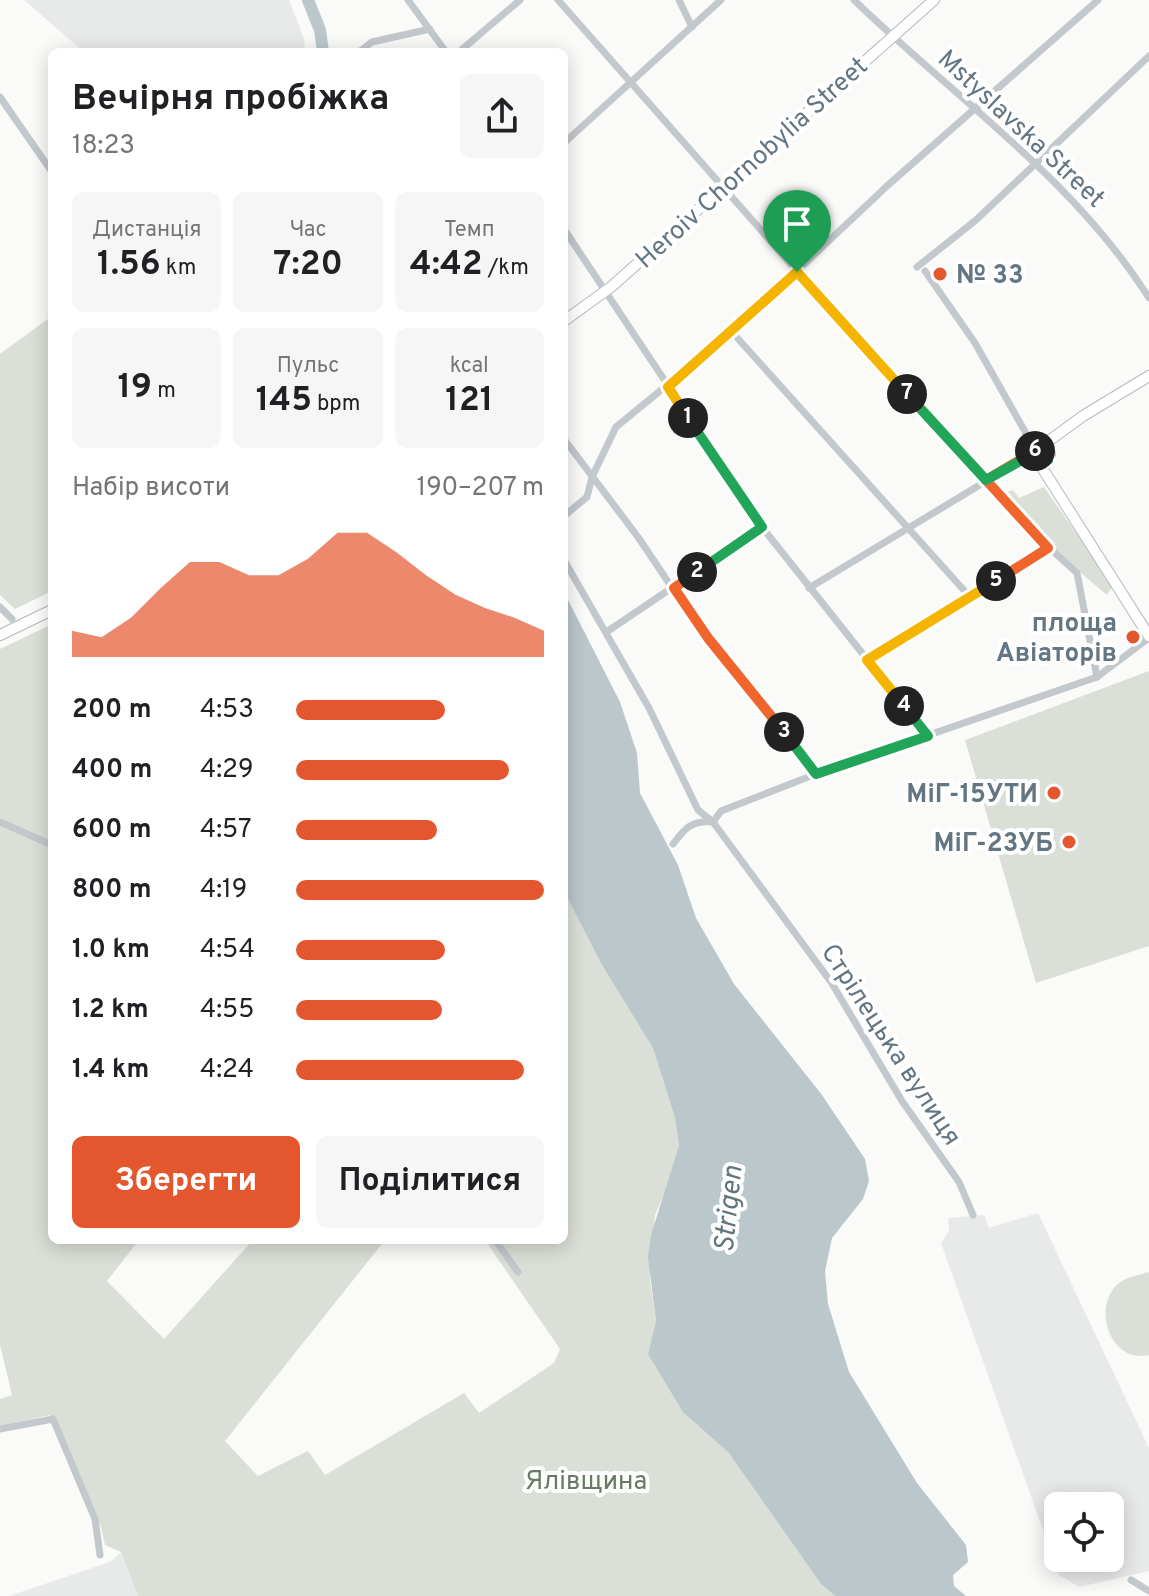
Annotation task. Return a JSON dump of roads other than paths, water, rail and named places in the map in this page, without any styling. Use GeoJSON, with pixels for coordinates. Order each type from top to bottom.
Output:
{"type":"FeatureCollection","features":[{"type":"Feature","properties":{"kind":"main road","name":"Heroiv Chornobylia Street"},"geometry":{"type":"LineString","coordinates":[[568,318],[605,292],[934,0]]}},
{"type":"Feature","properties":{"kind":"main road"},"geometry":{"type":"LineString","coordinates":[[1149,376],[1083,416],[1056,438],[1041,457],[1047,474],[1149,637]]}},
{"type":"Feature","properties":{"kind":"main road"},"geometry":{"type":"LineString","coordinates":[[0,635],[48,612]]}},
{"type":"Feature","properties":{"kind":"street"},"geometry":{"type":"LineString","coordinates":[[408,0],[443,48]]}},
{"type":"Feature","properties":{"kind":"street"},"geometry":{"type":"LineString","coordinates":[[464,48],[520,0]]}},
{"type":"Feature","properties":{"kind":"street"},"geometry":{"type":"LineString","coordinates":[[558,0],[634,82],[797,272],[1048,548],[1077,573],[1097,677]]}},
{"type":"Feature","properties":{"kind":"street"},"geometry":{"type":"LineString","coordinates":[[679,0],[692,27]]}},
{"type":"Feature","properties":{"kind":"street"},"geometry":{"type":"LineString","coordinates":[[568,140],[721,0]]}},
{"type":"Feature","properties":{"kind":"street","name":"Mstyslavska Street"},"geometry":{"type":"LineString","coordinates":[[854,0],[892,38],[976,108],[1092,219],[1149,298]]}},
{"type":"Feature","properties":{"kind":"street"},"geometry":{"type":"LineString","coordinates":[[568,513],[587,497],[592,477],[616,427],[732,332],[887,186],[1098,0]]}},
{"type":"Feature","properties":{"kind":"street"},"geometry":{"type":"LineString","coordinates":[[364,48],[372,42],[430,29]]}},
{"type":"Feature","properties":{"kind":"street"},"geometry":{"type":"LineString","coordinates":[[809,588],[986,480],[1022,460],[1041,457],[975,343],[921,269],[1149,56]]}},
{"type":"Feature","properties":{"kind":"street"},"geometry":{"type":"LineString","coordinates":[[0,97],[48,166]]}},
{"type":"Feature","properties":{"kind":"street"},"geometry":{"type":"LineString","coordinates":[[568,235],[762,527],[928,736]]}},
{"type":"Feature","properties":{"kind":"street"},"geometry":{"type":"LineString","coordinates":[[732,332],[970,597]]}},
{"type":"Feature","properties":{"kind":"street"},"geometry":{"type":"LineString","coordinates":[[568,444],[708,638],[816,774]]}},
{"type":"Feature","properties":{"kind":"street"},"geometry":{"type":"LineString","coordinates":[[608,631],[762,527]]}},
{"type":"Feature","properties":{"kind":"street"},"geometry":{"type":"LineString","coordinates":[[867,660],[1048,548]]}},
{"type":"Feature","properties":{"kind":"street","name":"Стрілецька вулиця"},"geometry":{"type":"LineString","coordinates":[[568,566],[608,631],[698,810],[713,822],[837,991],[902,1101],[959,1182],[973,1215]]}},
{"type":"Feature","properties":{"kind":"street"},"geometry":{"type":"LineString","coordinates":[[0,607],[12,619]]}},
{"type":"Feature","properties":{"kind":"street"},"geometry":{"type":"LineString","coordinates":[[673,844],[685,828],[698,821],[713,822],[721,811],[816,774],[1097,677],[1149,637]]}},
{"type":"Feature","properties":{"kind":"street"},"geometry":{"type":"LineString","coordinates":[[0,822],[48,843]]}},
{"type":"Feature","properties":{"kind":"street"},"geometry":{"type":"LineString","coordinates":[[498,1244],[518,1272]]}},
{"type":"Feature","properties":{"kind":"street"},"geometry":{"type":"LineString","coordinates":[[0,1429],[53,1419],[95,1519],[100,1555]]}},
{"type":"Feature","properties":{"kind":"street"},"geometry":{"type":"LineString","coordinates":[[1131,1580],[1149,1591]]}},
{"type":"Feature","properties":{"kind":"water"},"geometry":{"type":"Polygon","coordinates":[[[568,600],[620,702],[637,753],[640,793],[678,865],[696,918],[734,984],[822,1095],[865,1159],[869,1181],[863,1199],[832,1238],[825,1271],[828,1304],[849,1372],[917,1483],[966,1545],[968,1562],[953,1575],[954,1586],[966,1596],[835,1596],[821,1584],[728,1452],[683,1412],[648,1354],[656,1321],[648,1257],[651,1235],[679,1146],[675,1118],[653,1048],[601,963],[568,899],[568,600]]]}},
{"type":"Feature","properties":{"kind":"waterway","name":"Strigen"},"geometry":{"type":"LineString","coordinates":[[308,0],[320,30],[322,48]]}},
{"type":"Feature","properties":{"kind":"place","name":"№ 33"},"geometry":{"type":"Point","coordinates":[940,274]}},
{"type":"Feature","properties":{"kind":"place","name":"площа Авіаторів"},"geometry":{"type":"Point","coordinates":[1133,637]}},
{"type":"Feature","properties":{"kind":"place","name":"МіГ-15УТИ"},"geometry":{"type":"Point","coordinates":[1054,793]}},
{"type":"Feature","properties":{"kind":"place","name":"МіГ-23УБ"},"geometry":{"type":"Point","coordinates":[1069,842]}},
{"type":"Feature","properties":{"kind":"park label","name":"Ялівщина"},"geometry":{"type":"Point","coordinates":[586,1480]}}]}
